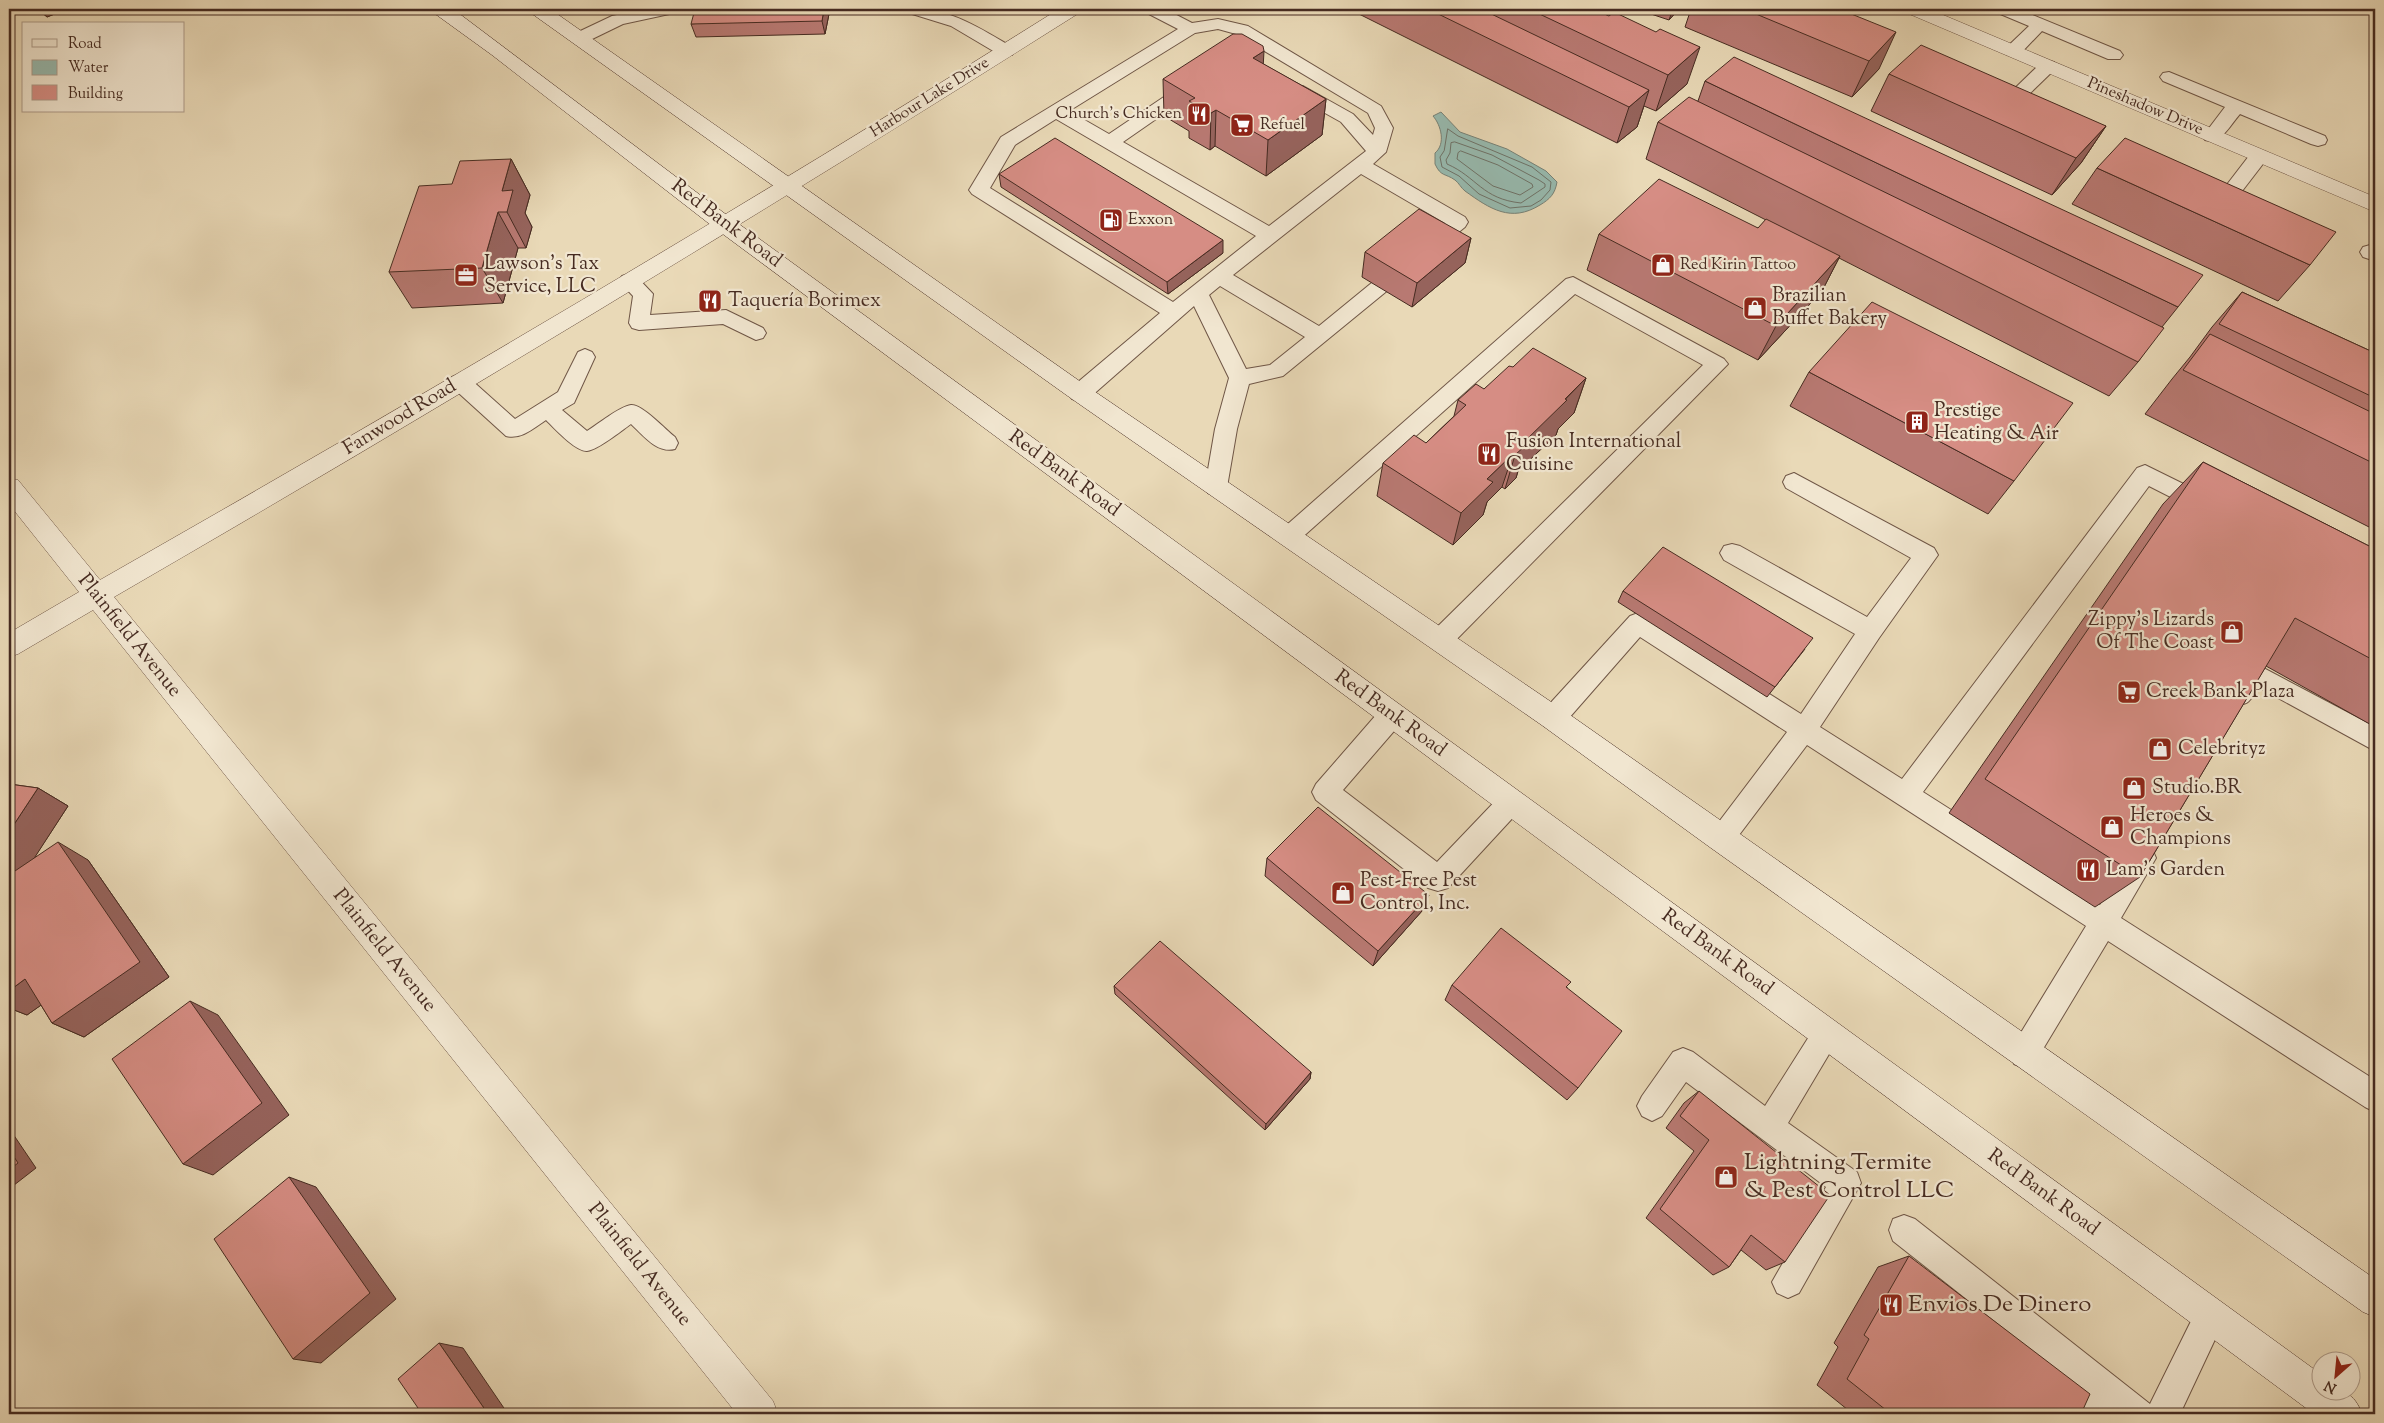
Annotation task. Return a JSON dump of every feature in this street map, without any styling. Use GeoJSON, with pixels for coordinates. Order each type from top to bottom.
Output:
{"type":"FeatureCollection","features":[{"type":"Feature","properties":{"kind":"main road","name":"Red Bank Road"},"geometry":{"type":"LineString","coordinates":[[441,9],[499,50],[724,224],[2344,1414]]}},
{"type":"Feature","properties":{"kind":"main road"},"geometry":{"type":"LineString","coordinates":[[538,9],[1080,393],[1553,718],[2024,1054],[2375,1300]]}},
{"type":"Feature","properties":{"kind":"main road","name":"Harbour Lake Drive"},"geometry":{"type":"LineString","coordinates":[[788,186],[1072,9]]}},
{"type":"Feature","properties":{"kind":"main road","name":"Pineshadow Drive"},"geometry":{"type":"LineString","coordinates":[[1914,9],[2375,205]]}},
{"type":"Feature","properties":{"kind":"main road","name":"Fanwood Road"},"geometry":{"type":"LineString","coordinates":[[9,646],[95,594],[319,467],[788,186]]}},
{"type":"Feature","properties":{"kind":"main road","name":"Plainfield Avenue"},"geometry":{"type":"LineString","coordinates":[[9,487],[760,1414]]}},
{"type":"Feature","properties":{"kind":"lane"},"geometry":{"type":"LineString","coordinates":[[580,38],[618,20],[668,9]]}},
{"type":"Feature","properties":{"kind":"lane"},"geometry":{"type":"LineString","coordinates":[[915,9],[957,22],[1006,51]]}},
{"type":"Feature","properties":{"kind":"lane"},"geometry":{"type":"LineString","coordinates":[[1153,9],[1190,29]]}},
{"type":"Feature","properties":{"kind":"lane"},"geometry":{"type":"LineString","coordinates":[[2004,9],[2114,55]]}},
{"type":"Feature","properties":{"kind":"lane"},"geometry":{"type":"LineString","coordinates":[[1080,393],[1174,312],[1377,152],[1384,128],[1374,110],[1240,39],[1218,24],[1190,29],[1008,141],[979,190],[1174,312]]}},
{"type":"Feature","properties":{"kind":"lane"},"geometry":{"type":"LineString","coordinates":[[2013,51],[2040,24]]}},
{"type":"Feature","properties":{"kind":"lane"},"geometry":{"type":"LineString","coordinates":[[2015,98],[2048,66]]}},
{"type":"Feature","properties":{"kind":"lane"},"geometry":{"type":"LineString","coordinates":[[2169,77],[2318,140]]}},
{"type":"Feature","properties":{"kind":"lane"},"geometry":{"type":"LineString","coordinates":[[1110,142],[1204,78]]}},
{"type":"Feature","properties":{"kind":"lane"},"geometry":{"type":"LineString","coordinates":[[1278,80],[1346,118],[1377,152]]}},
{"type":"Feature","properties":{"kind":"lane"},"geometry":{"type":"LineString","coordinates":[[1997,90],[2032,106]]}},
{"type":"Feature","properties":{"kind":"lane"},"geometry":{"type":"LineString","coordinates":[[2212,136],[2236,106]]}},
{"type":"Feature","properties":{"kind":"lane"},"geometry":{"type":"LineString","coordinates":[[1056,111],[1270,235]]}},
{"type":"Feature","properties":{"kind":"lane"},"geometry":{"type":"LineString","coordinates":[[2211,187],[2237,199],[2259,156]]}},
{"type":"Feature","properties":{"kind":"lane"},"geometry":{"type":"LineString","coordinates":[[1240,378],[1276,371],[1458,222],[1360,165]]}},
{"type":"Feature","properties":{"kind":"lane"},"geometry":{"type":"LineString","coordinates":[[1219,276],[1319,336]]}},
{"type":"Feature","properties":{"kind":"lane"},"geometry":{"type":"LineString","coordinates":[[629,281],[643,294],[639,323],[726,317],[756,333]]}},
{"type":"Feature","properties":{"kind":"lane"},"geometry":{"type":"LineString","coordinates":[[1289,536],[1573,284],[1717,364],[1440,640]]}},
{"type":"Feature","properties":{"kind":"lane"},"geometry":{"type":"LineString","coordinates":[[1198,293],[1240,378],[1226,429],[1216,487]]}},
{"type":"Feature","properties":{"kind":"lane"},"geometry":{"type":"LineString","coordinates":[[460,382],[514,430],[566,396],[584,358]]}},
{"type":"Feature","properties":{"kind":"lane"},"geometry":{"type":"LineString","coordinates":[[548,409],[586,443],[632,413],[667,443]]}},
{"type":"Feature","properties":{"kind":"lane"},"geometry":{"type":"LineString","coordinates":[[1905,794],[2146,474],[2225,515]]}},
{"type":"Feature","properties":{"kind":"lane"},"geometry":{"type":"LineString","coordinates":[[1721,839],[1804,730],[1870,631],[1926,555],[1794,482]]}},
{"type":"Feature","properties":{"kind":"lane"},"geometry":{"type":"LineString","coordinates":[[1732,553],[1870,631]]}},
{"type":"Feature","properties":{"kind":"lane"},"geometry":{"type":"LineString","coordinates":[[1553,718],[1638,623],[2375,1097]]}},
{"type":"Feature","properties":{"kind":"lane"},"geometry":{"type":"LineString","coordinates":[[2229,714],[2254,673],[2375,740]]}},
{"type":"Feature","properties":{"kind":"lane"},"geometry":{"type":"LineString","coordinates":[[1392,715],[1324,792],[1438,879],[1511,802]]}},
{"type":"Feature","properties":{"kind":"lane"},"geometry":{"type":"LineString","coordinates":[[2024,1054],[2154,839]]}},
{"type":"Feature","properties":{"kind":"lane"},"geometry":{"type":"LineString","coordinates":[[1769,1127],[1827,1034]]}},
{"type":"Feature","properties":{"kind":"lane"},"geometry":{"type":"LineString","coordinates":[[1652,1106],[1683,1062],[1846,1183],[1788,1282]]}},
{"type":"Feature","properties":{"kind":"lane"},"geometry":{"type":"LineString","coordinates":[[1904,1230],[2100,1402],[2138,1414]]}},
{"type":"Feature","properties":{"kind":"lane"},"geometry":{"type":"LineString","coordinates":[[2163,1414],[2210,1316]]}},
{"type":"Feature","properties":{"kind":"water"},"geometry":{"type":"Polygon","coordinates":[[[1441,112],[1460,132],[1507,149],[1546,171],[1557,182],[1552,196],[1544,203],[1520,213],[1501,212],[1483,203],[1465,191],[1455,180],[1441,173],[1435,164],[1435,153],[1440,145],[1441,134],[1433,116],[1441,112]]]}},
{"type":"Feature","properties":{"kind":"building"},"geometry":{"type":"Polygon","coordinates":[[[695,9],[824,9],[822,21],[691,24],[695,9]]]}},
{"type":"Feature","properties":{"kind":"building"},"geometry":{"type":"Polygon","coordinates":[[[1428,9],[1481,9],[1649,90],[1629,107],[1428,9]]]}},
{"type":"Feature","properties":{"kind":"building"},"geometry":{"type":"Polygon","coordinates":[[[1529,9],[1593,9],[1609,16],[1614,12],[1656,32],[1660,29],[1700,47],[1668,75],[1529,9]]]}},
{"type":"Feature","properties":{"kind":"building"},"geometry":{"type":"Polygon","coordinates":[[[1744,9],[1839,9],[1896,32],[1869,61],[1744,9]]]}},
{"type":"Feature","properties":{"kind":"building"},"geometry":{"type":"Polygon","coordinates":[[[1233,34],[1242,34],[1263,46],[1264,51],[1253,58],[1326,99],[1268,140],[1216,110],[1211,113],[1189,101],[1195,98],[1163,79],[1233,34]]]}},
{"type":"Feature","properties":{"kind":"building"},"geometry":{"type":"Polygon","coordinates":[[[1921,45],[2106,126],[2076,158],[1889,74],[1921,45]]]}},
{"type":"Feature","properties":{"kind":"building"},"geometry":{"type":"Polygon","coordinates":[[[1734,57],[2203,275],[2178,307],[1705,81],[1734,57]]]}},
{"type":"Feature","properties":{"kind":"building"},"geometry":{"type":"Polygon","coordinates":[[[1689,97],[2164,328],[2138,362],[1658,122],[1689,97]]]}},
{"type":"Feature","properties":{"kind":"building","name":"Exxon"},"geometry":{"type":"Polygon","coordinates":[[[1055,138],[1223,240],[1167,282],[999,174],[1055,138]]]}},
{"type":"Feature","properties":{"kind":"building"},"geometry":{"type":"Polygon","coordinates":[[[2125,138],[2336,232],[2310,265],[2097,168],[2125,138]]]}},
{"type":"Feature","properties":{"kind":"building"},"geometry":{"type":"Polygon","coordinates":[[[511,159],[502,191],[513,190],[507,212],[498,212],[482,268],[389,272],[419,186],[452,184],[460,161],[511,159]]]}},
{"type":"Feature","properties":{"kind":"building"},"geometry":{"type":"Polygon","coordinates":[[[1659,179],[1758,228],[1766,219],[1840,256],[1776,326],[1599,234],[1659,179]]]}},
{"type":"Feature","properties":{"kind":"building"},"geometry":{"type":"Polygon","coordinates":[[[1419,209],[1471,238],[1417,283],[1365,252],[1419,209]]]}},
{"type":"Feature","properties":{"kind":"building"},"geometry":{"type":"Polygon","coordinates":[[[2242,292],[2375,353],[2375,398],[2219,324],[2242,292]]]}},
{"type":"Feature","properties":{"kind":"building"},"geometry":{"type":"Polygon","coordinates":[[[1872,302],[2073,403],[2014,481],[1809,372],[1872,302]]]}},
{"type":"Feature","properties":{"kind":"building"},"geometry":{"type":"Polygon","coordinates":[[[2210,334],[2375,414],[2375,464],[2183,370],[2210,334]]]}},
{"type":"Feature","properties":{"kind":"building"},"geometry":{"type":"Polygon","coordinates":[[[1533,348],[1586,378],[1565,399],[1567,400],[1524,442],[1527,444],[1515,455],[1513,454],[1487,479],[1493,482],[1461,513],[1383,463],[1414,435],[1426,443],[1466,405],[1458,400],[1476,384],[1484,389],[1509,366],[1513,367],[1533,348]]]}},
{"type":"Feature","properties":{"kind":"building","name":"Creek Bank Plaza"},"geometry":{"type":"Polygon","coordinates":[[[2203,462],[2375,549],[2375,661],[2295,618],[2140,877],[1985,779],[2203,462]]]}},
{"type":"Feature","properties":{"kind":"building"},"geometry":{"type":"Polygon","coordinates":[[[1663,547],[1813,638],[1775,687],[1623,591],[1663,547]]]}},
{"type":"Feature","properties":{"kind":"building"},"geometry":{"type":"Polygon","coordinates":[[[9,784],[38,788],[9,832],[9,784]]]}},
{"type":"Feature","properties":{"kind":"building","name":"Pest-Free Pest Control, Inc."},"geometry":{"type":"Polygon","coordinates":[[[1318,807],[1429,895],[1378,951],[1267,858],[1318,807]]]}},
{"type":"Feature","properties":{"kind":"building"},"geometry":{"type":"Polygon","coordinates":[[[58,842],[140,962],[52,1023],[25,979],[9,991],[9,875],[58,842]]]}},
{"type":"Feature","properties":{"kind":"building"},"geometry":{"type":"Polygon","coordinates":[[[1501,928],[1571,982],[1566,987],[1622,1031],[1578,1088],[1452,985],[1501,928]]]}},
{"type":"Feature","properties":{"kind":"building"},"geometry":{"type":"Polygon","coordinates":[[[1160,941],[1311,1072],[1266,1124],[1114,986],[1160,941]]]}},
{"type":"Feature","properties":{"kind":"building"},"geometry":{"type":"Polygon","coordinates":[[[190,1001],[262,1103],[183,1164],[112,1059],[190,1001]]]}},
{"type":"Feature","properties":{"kind":"building","name":"Lightning Termite & Pest Control LLC"},"geometry":{"type":"Polygon","coordinates":[[[1699,1091],[1830,1195],[1785,1262],[1751,1235],[1729,1267],[1660,1209],[1709,1140],[1680,1116],[1699,1091]]]}},
{"type":"Feature","properties":{"kind":"building"},"geometry":{"type":"Polygon","coordinates":[[[9,1149],[18,1163],[9,1170],[9,1149]]]}},
{"type":"Feature","properties":{"kind":"building"},"geometry":{"type":"Polygon","coordinates":[[[289,1177],[370,1293],[293,1359],[214,1239],[289,1177]]]}},
{"type":"Feature","properties":{"kind":"building","name":"Envios De Dinero"},"geometry":{"type":"Polygon","coordinates":[[[1909,1256],[2090,1394],[2081,1414],[1891,1414],[1847,1379],[1869,1339],[1864,1335],[1909,1256]]]}},
{"type":"Feature","properties":{"kind":"building"},"geometry":{"type":"Polygon","coordinates":[[[439,1343],[488,1414],[410,1414],[418,1408],[398,1379],[439,1343]]]}},
{"type":"Feature","properties":{"kind":"building"},"geometry":{"type":"Polygon","coordinates":[[[1106,1408],[1112,1414],[1101,1414],[1106,1408]]]}},
{"type":"Feature","properties":{"kind":"place","name":"Church's Chicken"},"geometry":{"type":"Point","coordinates":[1199,114]}},
{"type":"Feature","properties":{"kind":"place","name":"Refuel"},"geometry":{"type":"Point","coordinates":[1242,125]}},
{"type":"Feature","properties":{"kind":"place","name":"Exxon"},"geometry":{"type":"Point","coordinates":[1111,220]}},
{"type":"Feature","properties":{"kind":"place","name":"Red Kirin Tattoo"},"geometry":{"type":"Point","coordinates":[1663,265]}},
{"type":"Feature","properties":{"kind":"place","name":"Lawson's Tax Service, LLC"},"geometry":{"type":"Point","coordinates":[466,275]}},
{"type":"Feature","properties":{"kind":"place","name":"Taquería Borimex"},"geometry":{"type":"Point","coordinates":[710,301]}},
{"type":"Feature","properties":{"kind":"place","name":"Brazilian Buffet Bakery"},"geometry":{"type":"Point","coordinates":[1755,308]}},
{"type":"Feature","properties":{"kind":"place","name":"Prestige Heating & Air"},"geometry":{"type":"Point","coordinates":[1917,422]}},
{"type":"Feature","properties":{"kind":"place","name":"Fusion International Cuisine"},"geometry":{"type":"Point","coordinates":[1489,454]}},
{"type":"Feature","properties":{"kind":"place","name":"Zippy's Lizards Of The Coast"},"geometry":{"type":"Point","coordinates":[2232,632]}},
{"type":"Feature","properties":{"kind":"place","name":"Creek Bank Plaza"},"geometry":{"type":"Point","coordinates":[2129,692]}},
{"type":"Feature","properties":{"kind":"place","name":"Celebrityz"},"geometry":{"type":"Point","coordinates":[2160,749]}},
{"type":"Feature","properties":{"kind":"place","name":"Studio.BR"},"geometry":{"type":"Point","coordinates":[2134,788]}},
{"type":"Feature","properties":{"kind":"place","name":"Heroes & Champions"},"geometry":{"type":"Point","coordinates":[2112,827]}},
{"type":"Feature","properties":{"kind":"place","name":"Lam's Garden"},"geometry":{"type":"Point","coordinates":[2088,870]}},
{"type":"Feature","properties":{"kind":"place","name":"Pest-Free Pest Control, Inc."},"geometry":{"type":"Point","coordinates":[1343,893]}},
{"type":"Feature","properties":{"kind":"place","name":"Lightning Termite & Pest Control LLC"},"geometry":{"type":"Point","coordinates":[1726,1177]}},
{"type":"Feature","properties":{"kind":"place","name":"Envios De Dinero"},"geometry":{"type":"Point","coordinates":[1891,1305]}}]}
